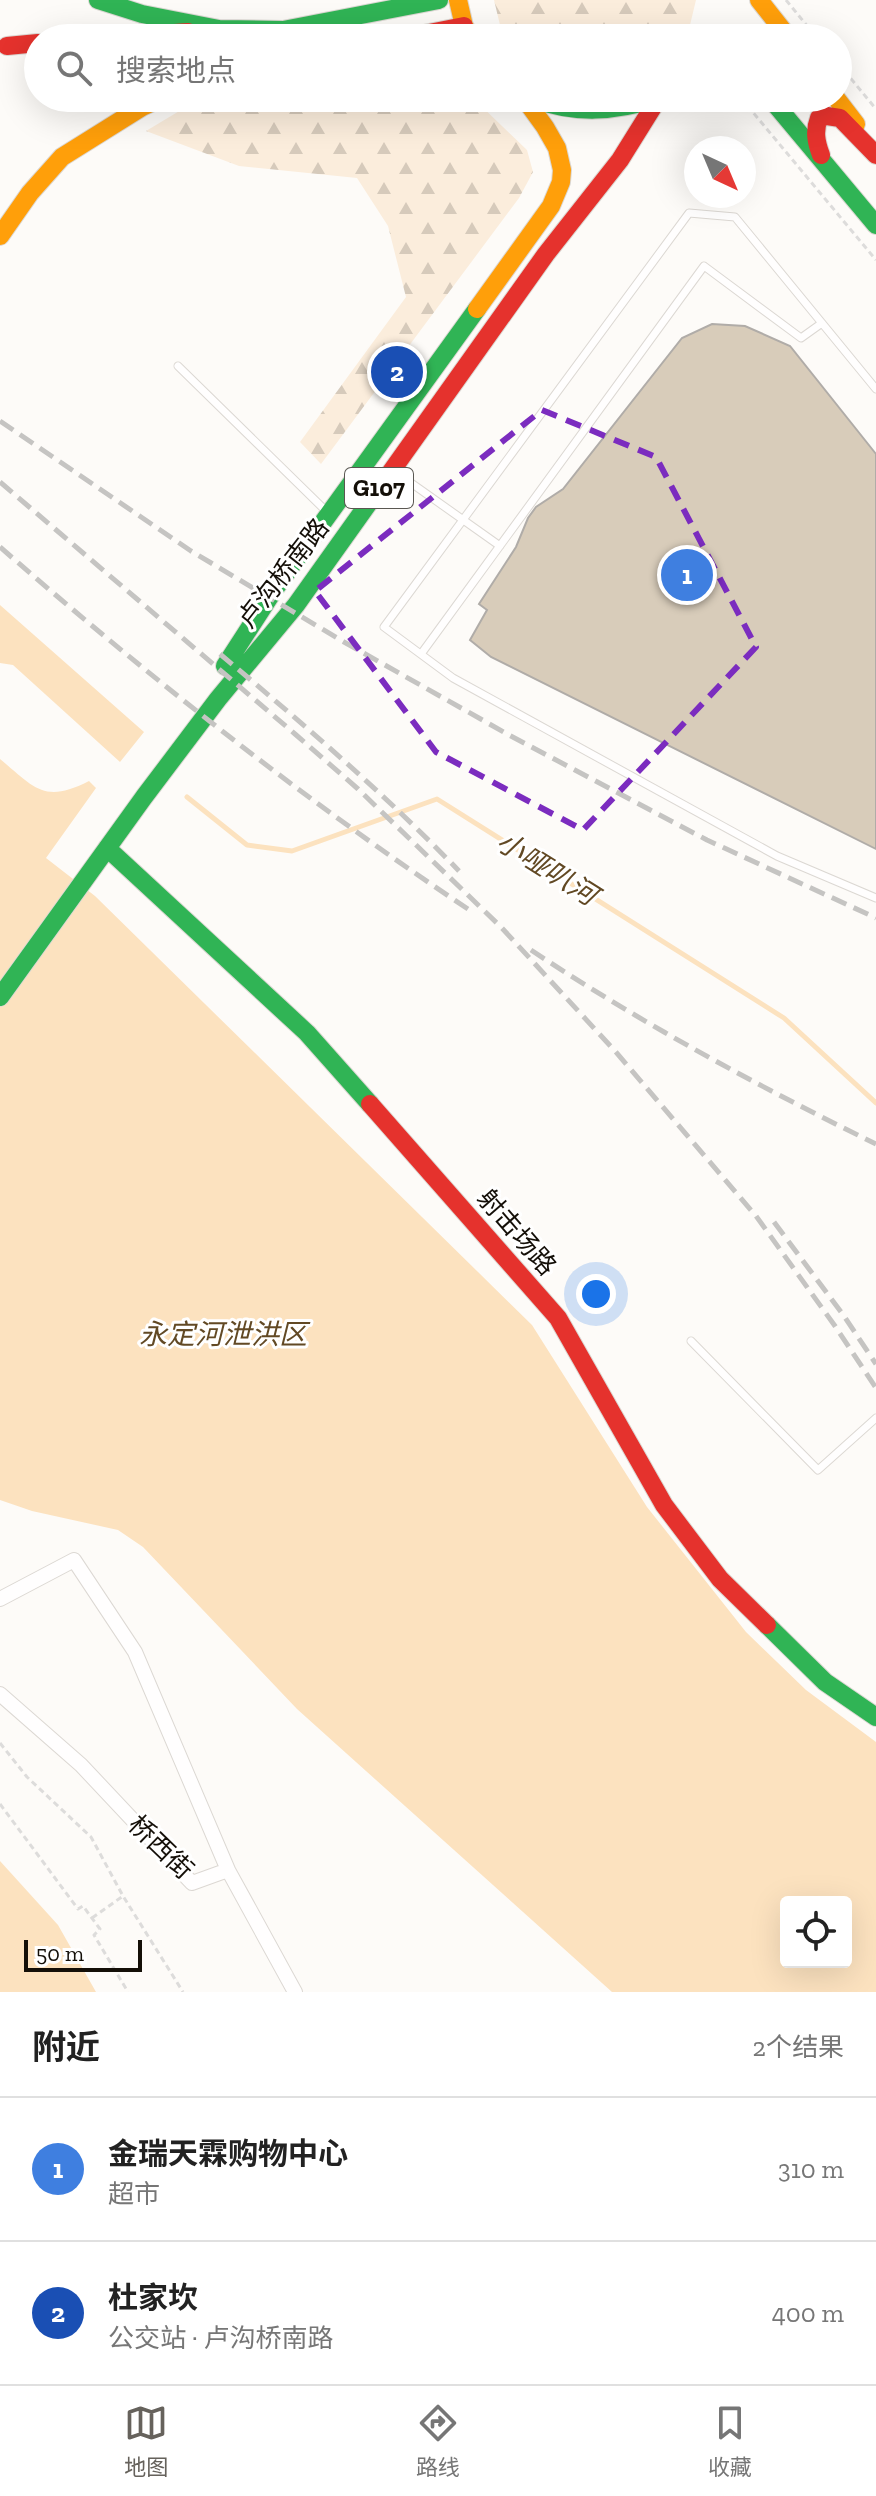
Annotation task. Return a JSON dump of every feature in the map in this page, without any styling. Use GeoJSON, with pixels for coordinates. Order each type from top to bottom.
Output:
{"type":"FeatureCollection","features":[{"type":"Feature","properties":{"kind":"main road"},"geometry":{"type":"LineString","coordinates":[[98,0],[142,14],[193,24]]}},
{"type":"Feature","properties":{"kind":"main road"},"geometry":{"type":"LineString","coordinates":[[314,24],[439,0]]}},
{"type":"Feature","properties":{"kind":"main road"},"geometry":{"type":"LineString","coordinates":[[458,0],[466,24]]}},
{"type":"Feature","properties":{"kind":"main road"},"geometry":{"type":"LineString","coordinates":[[759,0],[778,24]]}},
{"type":"Feature","properties":{"kind":"main road"},"geometry":{"type":"LineString","coordinates":[[7,46],[24,44]]}},
{"type":"Feature","properties":{"kind":"main road"},"geometry":{"type":"LineString","coordinates":[[0,236],[30,193],[62,157],[134,112]]}},
{"type":"Feature","properties":{"kind":"main road","name":"卢沟桥南路"},"geometry":{"type":"LineString","coordinates":[[0,997],[230,660],[274,590],[551,206],[562,168],[550,132],[535,112]]}},
{"type":"Feature","properties":{"kind":"main road","name":"卢沟桥南路"},"geometry":{"type":"LineString","coordinates":[[0,980],[107,848],[252,655],[296,605],[546,254],[620,160],[649,112]]}},
{"type":"Feature","properties":{"kind":"main road"},"geometry":{"type":"LineString","coordinates":[[782,112],[876,225]]}},
{"type":"Feature","properties":{"kind":"main road"},"geometry":{"type":"LineString","coordinates":[[847,112],[876,149]]}},
{"type":"Feature","properties":{"kind":"main road"},"geometry":{"type":"LineString","coordinates":[[824,162],[815,141],[814,129],[819,118],[827,116],[840,118],[876,155]]}},
{"type":"Feature","properties":{"kind":"main road","name":"射击场路"},"geometry":{"type":"LineString","coordinates":[[107,848],[307,1033],[558,1318],[664,1505],[720,1579],[825,1682],[876,1717]]}},
{"type":"Feature","properties":{"kind":"street"},"geometry":{"type":"LineString","coordinates":[[0,1599],[74,1560],[135,1652],[228,1870]]}},
{"type":"Feature","properties":{"kind":"street","name":"桥西街"},"geometry":{"type":"LineString","coordinates":[[0,1694],[81,1765],[192,1883],[228,1870],[295,1992]]}},
{"type":"Feature","properties":{"kind":"lane"},"geometry":{"type":"LineString","coordinates":[[876,389],[735,217],[689,213],[384,627],[453,678],[777,856],[876,898]]}},
{"type":"Feature","properties":{"kind":"lane"},"geometry":{"type":"LineString","coordinates":[[421,654],[704,266],[801,338],[822,323]]}},
{"type":"Feature","properties":{"kind":"lane"},"geometry":{"type":"LineString","coordinates":[[178,366],[329,514]]}},
{"type":"Feature","properties":{"kind":"lane"},"geometry":{"type":"LineString","coordinates":[[392,469],[500,546]]}},
{"type":"Feature","properties":{"kind":"lane"},"geometry":{"type":"LineString","coordinates":[[691,1341],[818,1470],[876,1418]]}},
{"type":"Feature","properties":{"kind":"path"},"geometry":{"type":"LineString","coordinates":[[786,0],[806,24]]}},
{"type":"Feature","properties":{"kind":"path"},"geometry":{"type":"LineString","coordinates":[[852,80],[876,109]]}},
{"type":"Feature","properties":{"kind":"path"},"geometry":{"type":"LineString","coordinates":[[753,112],[876,260]]}},
{"type":"Feature","properties":{"kind":"path"},"geometry":{"type":"LineString","coordinates":[[0,1743],[27,1777],[91,1837],[123,1896],[183,1992]]}},
{"type":"Feature","properties":{"kind":"path"},"geometry":{"type":"LineString","coordinates":[[0,1804],[78,1909],[83,1906],[100,1929],[94,1935],[128,1992]]}},
{"type":"Feature","properties":{"kind":"path"},"geometry":{"type":"LineString","coordinates":[[92,1918],[123,1896]]}},
{"type":"Feature","properties":{"kind":"highlighted area"},"geometry":{"type":"Polygon","coordinates":[[[542,410],[656,457],[756,647],[583,830],[436,752],[315,591],[542,410]]]}},
{"type":"Feature","properties":{"kind":"green space"},"geometry":{"type":"Polygon","coordinates":[[[494,0],[696,0],[690,24],[500,24],[494,0]]]}},
{"type":"Feature","properties":{"kind":"green space"},"geometry":{"type":"Polygon","coordinates":[[[178,112],[488,112],[527,150],[533,172],[519,198],[321,464],[300,442],[406,297],[388,226],[357,178],[239,166],[146,131],[178,112]]]}},
{"type":"Feature","properties":{"kind":"water"},"geometry":{"type":"Polygon","coordinates":[[[0,605],[144,732],[120,762],[13,665],[0,663],[0,605]]]}},
{"type":"Feature","properties":{"kind":"water","name":"永定河泄洪区"},"geometry":{"type":"Polygon","coordinates":[[[0,759],[41,790],[61,791],[89,781],[96,788],[46,858],[95,896],[532,1325],[647,1507],[746,1632],[806,1690],[876,1742],[876,1992],[612,1992],[297,1709],[143,1547],[118,1530],[32,1511],[0,1500],[0,759]]]}},
{"type":"Feature","properties":{"kind":"water"},"geometry":{"type":"Polygon","coordinates":[[[0,1861],[58,1925],[96,1992],[0,1992],[0,1861]]]}},
{"type":"Feature","properties":{"kind":"building"},"geometry":{"type":"Polygon","coordinates":[[[712,324],[745,326],[790,346],[876,454],[876,849],[491,657],[470,640],[487,610],[479,604],[516,547],[536,507],[563,489],[682,338],[712,324]]]}},
{"type":"Feature","properties":{"kind":"waterway","name":"小哑叭河"},"geometry":{"type":"LineString","coordinates":[[187,797],[247,845],[292,851],[437,799],[784,1018],[876,1103]]}},
{"type":"Feature","properties":{"kind":"railway"},"geometry":{"type":"LineString","coordinates":[[0,421],[191,551],[344,642],[509,735],[707,840],[876,918]]}},
{"type":"Feature","properties":{"kind":"railway"},"geometry":{"type":"LineString","coordinates":[[0,482],[358,789],[501,927],[615,1051],[756,1216],[876,1388]]}},
{"type":"Feature","properties":{"kind":"railway"},"geometry":{"type":"LineString","coordinates":[[0,547],[231,738],[351,828],[474,913]]}},
{"type":"Feature","properties":{"kind":"railway"},"geometry":{"type":"LineString","coordinates":[[220,654],[372,786],[459,871]]}},
{"type":"Feature","properties":{"kind":"railway"},"geometry":{"type":"LineString","coordinates":[[531,950],[700,1053],[876,1144]]}},
{"type":"Feature","properties":{"kind":"railway"},"geometry":{"type":"LineString","coordinates":[[774,1222],[876,1364]]}},
{"type":"Feature","properties":{"kind":"traffic: fast"},"geometry":{"type":"LineString","coordinates":[[98,0],[142,14],[193,24]]}},
{"type":"Feature","properties":{"kind":"traffic: fast"},"geometry":{"type":"LineString","coordinates":[[314,24],[439,0]]}},
{"type":"Feature","properties":{"kind":"traffic: fast"},"geometry":{"type":"LineString","coordinates":[[782,112],[876,225]]}},
{"type":"Feature","properties":{"kind":"traffic: fast"},"geometry":{"type":"LineString","coordinates":[[225,666],[274,590],[477,309]]}},
{"type":"Feature","properties":{"kind":"traffic: fast"},"geometry":{"type":"LineString","coordinates":[[0,997],[144,797],[218,699],[296,605],[373,497]]}},
{"type":"Feature","properties":{"kind":"traffic: fast"},"geometry":{"type":"LineString","coordinates":[[107,848],[307,1033],[370,1104]]}},
{"type":"Feature","properties":{"kind":"traffic: fast"},"geometry":{"type":"LineString","coordinates":[[767,1625],[825,1682],[876,1717]]}},
{"type":"Feature","properties":{"kind":"traffic: slow"},"geometry":{"type":"LineString","coordinates":[[458,0],[464,24]]}},
{"type":"Feature","properties":{"kind":"traffic: slow"},"geometry":{"type":"LineString","coordinates":[[759,0],[778,24]]}},
{"type":"Feature","properties":{"kind":"traffic: slow"},"geometry":{"type":"LineString","coordinates":[[0,236],[30,193],[62,157],[134,112]]}},
{"type":"Feature","properties":{"kind":"traffic: slow"},"geometry":{"type":"LineString","coordinates":[[477,309],[551,206],[561,182],[557,148],[534,112]]}},
{"type":"Feature","properties":{"kind":"traffic: slow"},"geometry":{"type":"LineString","coordinates":[[847,112],[856,124]]}},
{"type":"Feature","properties":{"kind":"traffic: jam"},"geometry":{"type":"LineString","coordinates":[[7,46],[24,44]]}},
{"type":"Feature","properties":{"kind":"traffic: jam"},"geometry":{"type":"LineString","coordinates":[[373,497],[546,254],[620,160],[650,112]]}},
{"type":"Feature","properties":{"kind":"traffic: jam"},"geometry":{"type":"LineString","coordinates":[[821,155],[816,127],[819,118],[827,116],[840,118],[876,155]]}},
{"type":"Feature","properties":{"kind":"traffic: jam"},"geometry":{"type":"LineString","coordinates":[[370,1104],[558,1318],[664,1505],[720,1579],[767,1625]]}},
{"type":"Feature","properties":{"kind":"place","name":"杜家坎"},"geometry":{"type":"Point","coordinates":[397,372]}},
{"type":"Feature","properties":{"kind":"place","name":"金瑞天霖购物中心"},"geometry":{"type":"Point","coordinates":[687,575]}}]}
